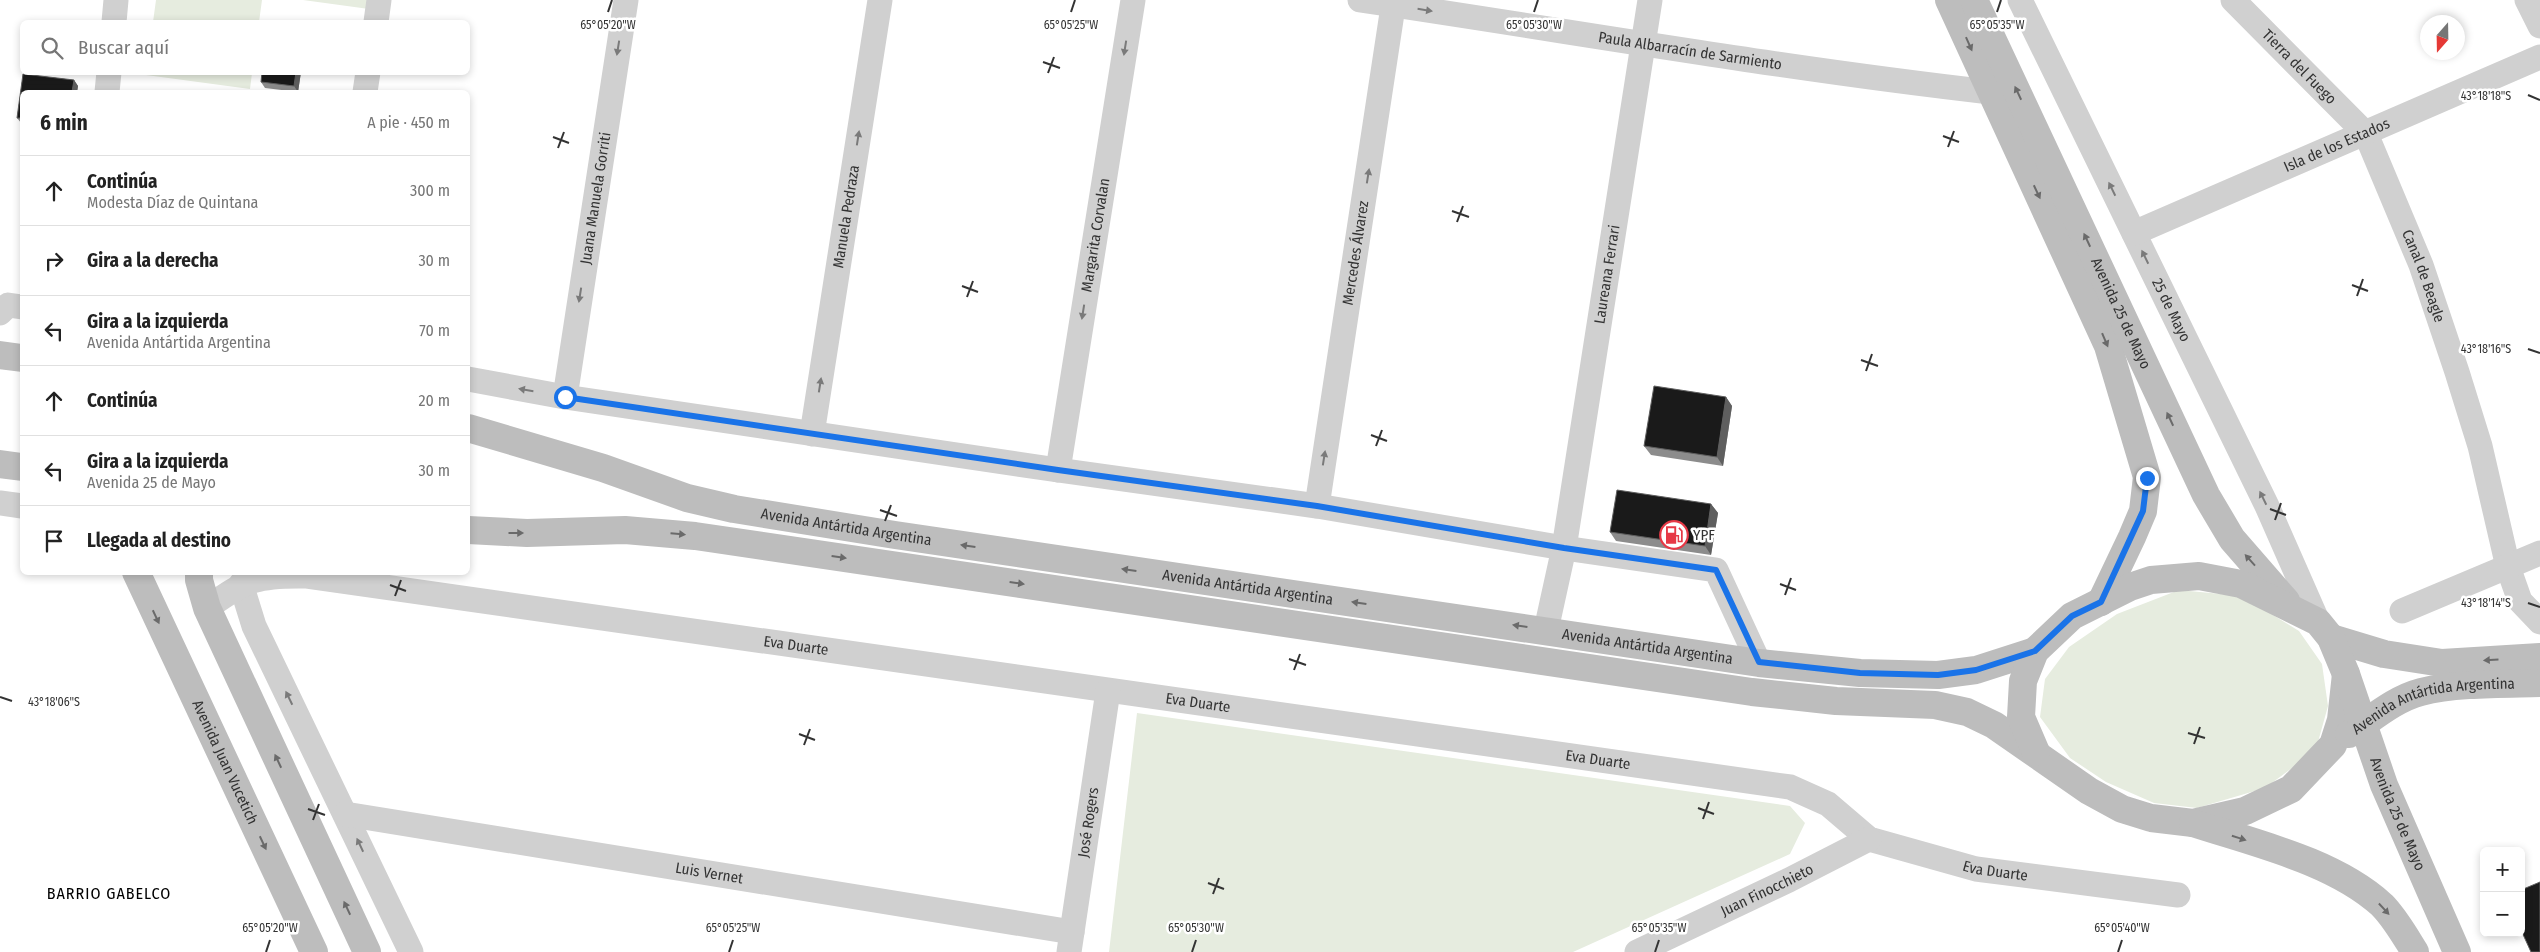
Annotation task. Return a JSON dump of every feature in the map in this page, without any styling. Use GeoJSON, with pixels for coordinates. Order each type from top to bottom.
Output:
{"type":"FeatureCollection","features":[{"type":"Feature","properties":{"kind":"main road","name":"Avenida 25 de Mayo"},"geometry":{"type":"LineString","coordinates":[[1949,0],[2108,346],[2147,478],[2143,511],[2101,602]]}},
{"type":"Feature","properties":{"kind":"main road","name":"Avenida 25 de Mayo"},"geometry":{"type":"LineString","coordinates":[[1974,0],[2206,495],[2232,539],[2294,610]]}},
{"type":"Feature","properties":{"kind":"main road"},"geometry":{"type":"LineString","coordinates":[[0,355],[20,358]]}},
{"type":"Feature","properties":{"kind":"main road","name":"Avenida Antártida Argentina"},"geometry":{"type":"LineString","coordinates":[[470,429],[602,468],[687,498],[734,509],[895,536],[1759,662],[1860,673],[1938,675],[1976,670],[2035,651],[2072,616],[2151,580],[2200,576],[2241,584],[2294,610],[2325,630],[2384,654],[2442,663],[2540,657]]}},
{"type":"Feature","properties":{"kind":"main road"},"geometry":{"type":"LineString","coordinates":[[0,464],[20,467]]}},
{"type":"Feature","properties":{"kind":"main road","name":"Avenida Antártida Argentina"},"geometry":{"type":"LineString","coordinates":[[470,530],[526,533],[625,530],[695,536],[1752,692],[1836,701],[1935,705],[1967,712],[1994,725],[2036,752],[2089,791],[2122,809],[2151,818],[2193,823]]}},
{"type":"Feature","properties":{"kind":"main road","name":"Avenida Juan Vucetich"},"geometry":{"type":"LineString","coordinates":[[137,575],[314,952]]}},
{"type":"Feature","properties":{"kind":"main road"},"geometry":{"type":"LineString","coordinates":[[199,575],[207,608],[367,952]]}},
{"type":"Feature","properties":{"kind":"main road","name":"Avenida 25 de Mayo"},"geometry":{"type":"LineString","coordinates":[[2325,630],[2346,674],[2362,726],[2384,785],[2457,952]]}},
{"type":"Feature","properties":{"kind":"main road"},"geometry":{"type":"LineString","coordinates":[[2035,651],[2023,681],[2021,717],[2036,752]]}},
{"type":"Feature","properties":{"kind":"main road"},"geometry":{"type":"LineString","coordinates":[[2193,823],[2246,811],[2291,788],[2333,745],[2342,720],[2346,674]]}},
{"type":"Feature","properties":{"kind":"main road","name":"Avenida Antártida Argentina"},"geometry":{"type":"LineString","coordinates":[[2333,745],[2387,707],[2421,692],[2475,686],[2540,683]]}},
{"type":"Feature","properties":{"kind":"main road"},"geometry":{"type":"LineString","coordinates":[[2193,823],[2275,850],[2339,875],[2382,905],[2415,952]]}},
{"type":"Feature","properties":{"kind":"street"},"geometry":{"type":"LineString","coordinates":[[114,20],[116,0]]}},
{"type":"Feature","properties":{"kind":"street"},"geometry":{"type":"LineString","coordinates":[[376,20],[379,0]]}},
{"type":"Feature","properties":{"kind":"street","name":"Juana Manuela Gorriti"},"geometry":{"type":"LineString","coordinates":[[565,397],[626,0]]}},
{"type":"Feature","properties":{"kind":"street","name":"Manuela Pedraza"},"geometry":{"type":"LineString","coordinates":[[812,434],[880,0]]}},
{"type":"Feature","properties":{"kind":"street","name":"Margarita Corvalan"},"geometry":{"type":"LineString","coordinates":[[1058,470],[1133,0]]}},
{"type":"Feature","properties":{"kind":"street","name":"Paula Albarracín de Sarmiento"},"geometry":{"type":"LineString","coordinates":[[1360,0],[1394,3],[1644,45],[1875,79],[1990,92]]}},
{"type":"Feature","properties":{"kind":"street","name":"Laureana Ferrari"},"geometry":{"type":"LineString","coordinates":[[1546,630],[1564,548],[1650,0]]}},
{"type":"Feature","properties":{"kind":"street","name":"25 de Mayo"},"geometry":{"type":"LineString","coordinates":[[2020,0],[2267,506],[2325,630]]}},
{"type":"Feature","properties":{"kind":"street","name":"Tierra del Fuego"},"geometry":{"type":"LineString","coordinates":[[2233,0],[2366,134]]}},
{"type":"Feature","properties":{"kind":"street"},"geometry":{"type":"LineString","coordinates":[[2527,0],[2540,26]]}},
{"type":"Feature","properties":{"kind":"street","name":"Mercedes Álvarez"},"geometry":{"type":"LineString","coordinates":[[1317,506],[1394,3]]}},
{"type":"Feature","properties":{"kind":"street","name":"Isla de los Estados"},"geometry":{"type":"LineString","coordinates":[[2134,233],[2540,57]]}},
{"type":"Feature","properties":{"kind":"street"},"geometry":{"type":"LineString","coordinates":[[107,90],[109,75]]}},
{"type":"Feature","properties":{"kind":"street"},"geometry":{"type":"LineString","coordinates":[[365,90],[368,75]]}},
{"type":"Feature","properties":{"kind":"street","name":"Canal de Beagle"},"geometry":{"type":"LineString","coordinates":[[2366,134],[2421,265],[2457,372],[2480,446],[2508,567],[2520,601],[2540,622]]}},
{"type":"Feature","properties":{"kind":"street"},"geometry":{"type":"LineString","coordinates":[[470,379],[565,397],[1058,470],[1317,506],[1564,548],[1716,570],[1759,662]]}},
{"type":"Feature","properties":{"kind":"street"},"geometry":{"type":"LineString","coordinates":[[0,502],[20,506]]}},
{"type":"Feature","properties":{"kind":"street"},"geometry":{"type":"LineString","coordinates":[[2402,611],[2540,553]]}},
{"type":"Feature","properties":{"kind":"street","name":"Eva Duarte"},"geometry":{"type":"LineString","coordinates":[[207,608],[241,584],[272,575],[308,576],[1790,787],[1828,804],[1869,839],[1976,869],[2178,895]]}},
{"type":"Feature","properties":{"kind":"street"},"geometry":{"type":"LineString","coordinates":[[241,584],[254,626],[411,952]]}},
{"type":"Feature","properties":{"kind":"street","name":"José Rogers"},"geometry":{"type":"LineString","coordinates":[[1071,942],[1108,691]]}},
{"type":"Feature","properties":{"kind":"street","name":"Luis Vernet"},"geometry":{"type":"LineString","coordinates":[[345,814],[1071,942]]}},
{"type":"Feature","properties":{"kind":"street","name":"Juan Finocchieto"},"geometry":{"type":"LineString","coordinates":[[1637,952],[1789,880],[1869,839]]}},
{"type":"Feature","properties":{"kind":"shaded area"},"geometry":{"type":"Polygon","coordinates":[[[156,0],[262,0],[259,20],[153,20],[156,0]]]}},
{"type":"Feature","properties":{"kind":"shaded area"},"geometry":{"type":"Polygon","coordinates":[[[303,0],[370,0],[369,9],[303,0]]]}},
{"type":"Feature","properties":{"kind":"shaded area"},"geometry":{"type":"Polygon","coordinates":[[[146,75],[252,75],[250,89],[146,75]]]}},
{"type":"Feature","properties":{"kind":"shaded area"},"geometry":{"type":"Polygon","coordinates":[[[2179,590],[2242,596],[2299,631],[2322,664],[2328,706],[2318,742],[2296,765],[2265,788],[2197,808],[2154,803],[2106,782],[2070,758],[2040,717],[2045,679],[2069,647],[2117,614],[2179,590]]]}},
{"type":"Feature","properties":{"kind":"shaded area"},"geometry":{"type":"Polygon","coordinates":[[[1137,713],[1790,806],[1805,823],[1790,854],[1573,952],[1109,952],[1137,713]]]}},
{"type":"Feature","properties":{"kind":"building"},"geometry":{"type":"Polygon","coordinates":[[[23,75],[74,80],[72,90],[21,90],[23,75]]]}},
{"type":"Feature","properties":{"kind":"building"},"geometry":{"type":"Polygon","coordinates":[[[262,75],[296,75],[294,86],[261,82],[262,75]]]}},
{"type":"Feature","properties":{"kind":"building"},"geometry":{"type":"Polygon","coordinates":[[[20,96],[20,118],[17,118],[20,96]]]}},
{"type":"Feature","properties":{"kind":"building"},"geometry":{"type":"Polygon","coordinates":[[[1654,386],[1726,397],[1717,457],[1644,446],[1654,386]]]}},
{"type":"Feature","properties":{"kind":"building"},"geometry":{"type":"Polygon","coordinates":[[[1617,490],[1711,504],[1705,546],[1610,532],[1617,490]]]}},
{"type":"Feature","properties":{"kind":"building"},"geometry":{"type":"Polygon","coordinates":[[[2540,882],[2540,952],[2531,952],[2524,937],[2525,888],[2540,882]]]}},
{"type":"Feature","properties":{"kind":"place","name":"YPF"},"geometry":{"type":"Point","coordinates":[1674,535]}},
{"type":"Feature","properties":{"kind":"district","name":"BARRIO GABELCO"},"geometry":{"type":"Point","coordinates":[109,893]}},
{"type":"Feature","properties":{"kind":"route"},"geometry":{"type":"LineString","coordinates":[[565,397],[1058,470],[1317,506],[1564,548],[1716,570],[1759,662],[1860,673],[1938,675],[1976,670],[2035,651],[2072,616],[2101,602],[2143,511],[2147,478]]}}]}
